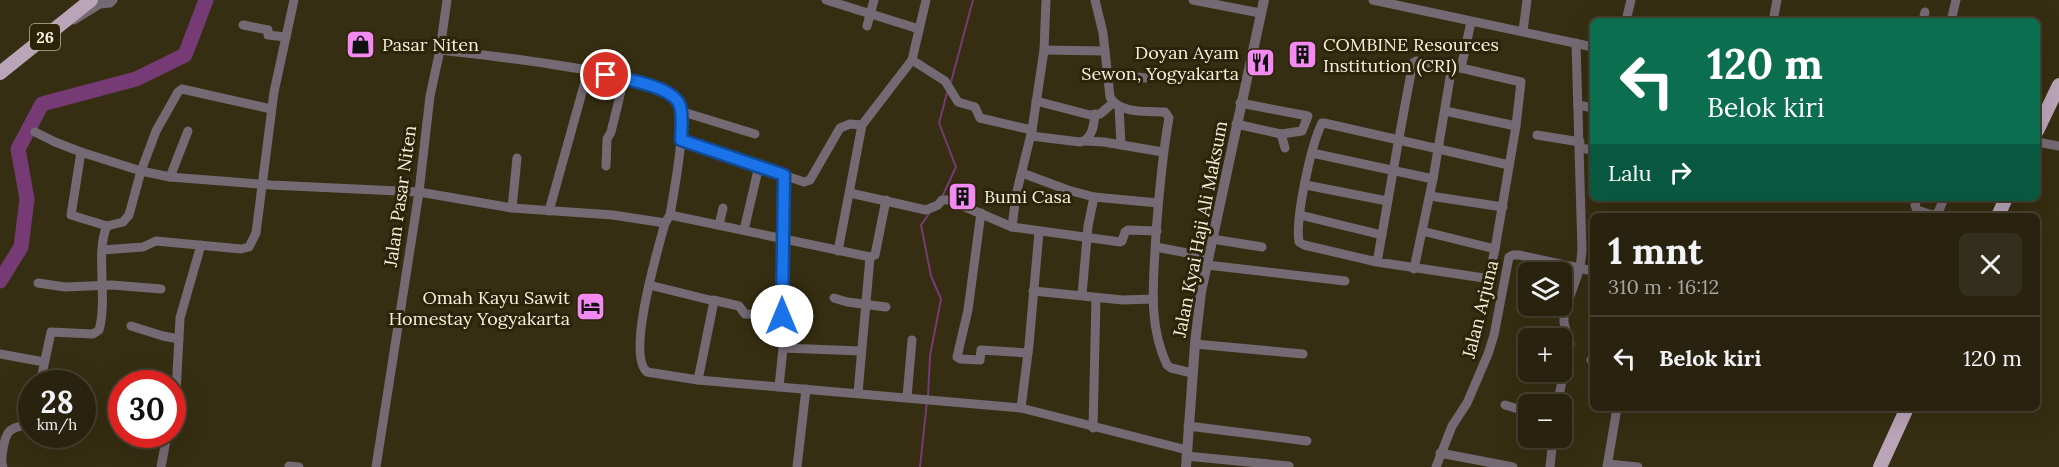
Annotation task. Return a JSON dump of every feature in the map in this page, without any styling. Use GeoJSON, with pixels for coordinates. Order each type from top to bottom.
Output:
{"type":"FeatureCollection","features":[{"type":"Feature","properties":{"kind":"main road","name":"26"},"geometry":{"type":"LineString","coordinates":[[0,73],[91,0]]}},
{"type":"Feature","properties":{"kind":"main road"},"geometry":{"type":"LineString","coordinates":[[2040,125],[2059,85]]}},
{"type":"Feature","properties":{"kind":"main road"},"geometry":{"type":"LineString","coordinates":[[1880,467],[1906,411]]}},
{"type":"Feature","properties":{"kind":"street"},"geometry":{"type":"LineString","coordinates":[[64,22],[69,23],[100,4],[110,3],[113,0]]}},
{"type":"Feature","properties":{"kind":"street"},"geometry":{"type":"LineString","coordinates":[[103,250],[143,247],[156,241],[249,248],[256,233],[271,110],[294,0]]}},
{"type":"Feature","properties":{"kind":"street","name":"Jalan Pasar Niten"},"geometry":{"type":"LineString","coordinates":[[376,467],[419,192],[430,96],[440,50],[447,0]]}},
{"type":"Feature","properties":{"kind":"street"},"geometry":{"type":"LineString","coordinates":[[826,0],[919,28]]}},
{"type":"Feature","properties":{"kind":"street"},"geometry":{"type":"LineString","coordinates":[[867,26],[874,0]]}},
{"type":"Feature","properties":{"kind":"street"},"geometry":{"type":"LineString","coordinates":[[837,251],[862,125],[912,60],[926,0]]}},
{"type":"Feature","properties":{"kind":"street"},"geometry":{"type":"LineString","coordinates":[[1012,227],[1016,195],[1031,133],[1044,50],[1046,0]]}},
{"type":"Feature","properties":{"kind":"street"},"geometry":{"type":"LineString","coordinates":[[1095,0],[1101,20],[1107,72],[1116,104],[1121,144]]}},
{"type":"Feature","properties":{"kind":"street"},"geometry":{"type":"LineString","coordinates":[[1193,0],[1260,13]]}},
{"type":"Feature","properties":{"kind":"street","name":"Jalan Kyai Haji Ali Maksum"},"geometry":{"type":"LineString","coordinates":[[1186,458],[1194,344],[1201,292],[1240,102],[1264,0]]}},
{"type":"Feature","properties":{"kind":"street"},"geometry":{"type":"LineString","coordinates":[[1373,0],[1410,3],[1471,22],[1590,45]]}},
{"type":"Feature","properties":{"kind":"street"},"geometry":{"type":"LineString","coordinates":[[1523,32],[1527,0]]}},
{"type":"Feature","properties":{"kind":"street"},"geometry":{"type":"LineString","coordinates":[[1627,18],[1631,0]]}},
{"type":"Feature","properties":{"kind":"street"},"geometry":{"type":"LineString","coordinates":[[1774,18],[1777,0]]}},
{"type":"Feature","properties":{"kind":"street"},"geometry":{"type":"LineString","coordinates":[[1952,18],[1956,0]]}},
{"type":"Feature","properties":{"kind":"street"},"geometry":{"type":"LineString","coordinates":[[1414,269],[1445,111],[1471,22]]}},
{"type":"Feature","properties":{"kind":"street"},"geometry":{"type":"LineString","coordinates":[[243,25],[268,30],[268,35],[286,37]]}},
{"type":"Feature","properties":{"kind":"street"},"geometry":{"type":"LineString","coordinates":[[1559,394],[1570,344],[1564,323],[1564,313],[1580,268],[1582,240],[1576,43]]}},
{"type":"Feature","properties":{"kind":"street"},"geometry":{"type":"LineString","coordinates":[[440,50],[560,65],[624,79],[664,91],[674,97],[680,106],[681,140],[667,219],[649,285],[639,347],[644,370],[652,374],[1021,408],[1186,458],[1289,466]]}},
{"type":"Feature","properties":{"kind":"street"},"geometry":{"type":"LineString","coordinates":[[1044,50],[1105,51]]}},
{"type":"Feature","properties":{"kind":"street"},"geometry":{"type":"LineString","coordinates":[[912,60],[945,81],[958,102],[975,107],[981,119],[1031,133],[1080,142],[1121,144],[1163,152]]}},
{"type":"Feature","properties":{"kind":"street"},"geometry":{"type":"LineString","coordinates":[[1377,262],[1392,170],[1398,141],[1413,63],[1416,61],[1456,67],[1521,82],[1503,207],[1490,272],[1484,278],[1377,262],[1301,243],[1298,239],[1300,215],[1312,153],[1321,125],[1324,123],[1398,141],[1509,165]]}},
{"type":"Feature","properties":{"kind":"street"},"geometry":{"type":"LineString","coordinates":[[549,211],[588,71]]}},
{"type":"Feature","properties":{"kind":"street"},"geometry":{"type":"LineString","coordinates":[[1107,72],[1145,78]]}},
{"type":"Feature","properties":{"kind":"street"},"geometry":{"type":"LineString","coordinates":[[606,166],[607,139],[624,79]]}},
{"type":"Feature","properties":{"kind":"street"},"geometry":{"type":"LineString","coordinates":[[81,152],[71,215],[107,226],[117,225],[126,220],[156,131],[172,99],[182,89],[271,110]]}},
{"type":"Feature","properties":{"kind":"street"},"geometry":{"type":"LineString","coordinates":[[1036,101],[1090,115],[1107,110],[1116,104],[1168,114],[1158,203],[1153,299],[1155,330],[1167,365],[1192,373]]}},
{"type":"Feature","properties":{"kind":"street"},"geometry":{"type":"LineString","coordinates":[[1236,124],[1281,134],[1302,130],[1308,116],[1240,102]]}},
{"type":"Feature","properties":{"kind":"street"},"geometry":{"type":"LineString","coordinates":[[1578,105],[1590,107]]}},
{"type":"Feature","properties":{"kind":"street"},"geometry":{"type":"LineString","coordinates":[[680,111],[756,134]]}},
{"type":"Feature","properties":{"kind":"street"},"geometry":{"type":"LineString","coordinates":[[1445,111],[1516,126]]}},
{"type":"Feature","properties":{"kind":"street"},"geometry":{"type":"LineString","coordinates":[[1085,141],[1089,137],[1095,114]]}},
{"type":"Feature","properties":{"kind":"street"},"geometry":{"type":"LineString","coordinates":[[681,140],[804,182],[810,180],[840,128],[850,124],[862,125]]}},
{"type":"Feature","properties":{"kind":"street"},"geometry":{"type":"LineString","coordinates":[[170,177],[188,131]]}},
{"type":"Feature","properties":{"kind":"street"},"geometry":{"type":"LineString","coordinates":[[35,132],[81,152],[141,171],[170,177],[419,192],[512,208],[667,219],[719,225],[870,257],[875,255],[886,200]]}},
{"type":"Feature","properties":{"kind":"street"},"geometry":{"type":"LineString","coordinates":[[1281,134],[1285,148]]}},
{"type":"Feature","properties":{"kind":"street"},"geometry":{"type":"LineString","coordinates":[[1537,135],[1590,149]]}},
{"type":"Feature","properties":{"kind":"street"},"geometry":{"type":"LineString","coordinates":[[2040,143],[2059,146]]}},
{"type":"Feature","properties":{"kind":"street"},"geometry":{"type":"LineString","coordinates":[[1312,153],[1433,179]]}},
{"type":"Feature","properties":{"kind":"street"},"geometry":{"type":"LineString","coordinates":[[512,208],[517,158]]}},
{"type":"Feature","properties":{"kind":"street"},"geometry":{"type":"LineString","coordinates":[[744,230],[759,166]]}},
{"type":"Feature","properties":{"kind":"street"},"geometry":{"type":"LineString","coordinates":[[1022,173],[1094,197],[1158,203]]}},
{"type":"Feature","properties":{"kind":"street"},"geometry":{"type":"LineString","coordinates":[[779,387],[783,348],[784,175]]}},
{"type":"Feature","properties":{"kind":"street"},"geometry":{"type":"LineString","coordinates":[[1306,185],[1387,201]]}},
{"type":"Feature","properties":{"kind":"street"},"geometry":{"type":"LineString","coordinates":[[850,193],[926,210],[938,205],[942,200],[949,200],[1012,227],[1087,238],[1120,242],[1125,231],[1128,230],[1157,231]]}},
{"type":"Feature","properties":{"kind":"street"},"geometry":{"type":"LineString","coordinates":[[1430,196],[1503,207]]}},
{"type":"Feature","properties":{"kind":"street"},"geometry":{"type":"LineString","coordinates":[[1082,296],[1087,238],[1094,197]]}},
{"type":"Feature","properties":{"kind":"street"},"geometry":{"type":"LineString","coordinates":[[1916,201],[1917,210],[1928,213]]}},
{"type":"Feature","properties":{"kind":"street"},"geometry":{"type":"LineString","coordinates":[[719,225],[723,208]]}},
{"type":"Feature","properties":{"kind":"street"},"geometry":{"type":"LineString","coordinates":[[980,360],[960,359],[956,355],[968,310],[981,213]]}},
{"type":"Feature","properties":{"kind":"street"},"geometry":{"type":"LineString","coordinates":[[1300,215],[1382,235]]}},
{"type":"Feature","properties":{"kind":"street"},"geometry":{"type":"LineString","coordinates":[[43,370],[51,332],[93,334],[99,330],[103,286],[103,239],[107,226]]}},
{"type":"Feature","properties":{"kind":"street"},"geometry":{"type":"LineString","coordinates":[[1422,231],[1495,249]]}},
{"type":"Feature","properties":{"kind":"street"},"geometry":{"type":"LineString","coordinates":[[1021,408],[1039,232]]}},
{"type":"Feature","properties":{"kind":"street"},"geometry":{"type":"LineString","coordinates":[[1212,239],[1262,247]]}},
{"type":"Feature","properties":{"kind":"street"},"geometry":{"type":"LineString","coordinates":[[1582,240],[1590,241]]}},
{"type":"Feature","properties":{"kind":"street"},"geometry":{"type":"LineString","coordinates":[[177,370],[180,318],[184,297],[201,245]]}},
{"type":"Feature","properties":{"kind":"street"},"geometry":{"type":"LineString","coordinates":[[1156,247],[1208,261],[1345,281]]}},
{"type":"Feature","properties":{"kind":"street","name":"Jalan Arjuna"},"geometry":{"type":"LineString","coordinates":[[1436,467],[1452,426],[1467,403],[1491,345],[1509,257],[1519,255],[1580,268]]}},
{"type":"Feature","properties":{"kind":"street"},"geometry":{"type":"LineString","coordinates":[[858,393],[870,257]]}},
{"type":"Feature","properties":{"kind":"street"},"geometry":{"type":"LineString","coordinates":[[1580,268],[1590,270]]}},
{"type":"Feature","properties":{"kind":"street"},"geometry":{"type":"LineString","coordinates":[[38,283],[65,287],[122,285],[161,290]]}},
{"type":"Feature","properties":{"kind":"street"},"geometry":{"type":"LineString","coordinates":[[649,285],[737,306],[745,314],[782,316]]}},
{"type":"Feature","properties":{"kind":"street"},"geometry":{"type":"LineString","coordinates":[[1033,291],[1096,298],[1153,299]]}},
{"type":"Feature","properties":{"kind":"street"},"geometry":{"type":"LineString","coordinates":[[834,298],[886,307]]}},
{"type":"Feature","properties":{"kind":"street"},"geometry":{"type":"LineString","coordinates":[[1093,428],[1096,298]]}},
{"type":"Feature","properties":{"kind":"street"},"geometry":{"type":"LineString","coordinates":[[698,380],[713,300]]}},
{"type":"Feature","properties":{"kind":"street"},"geometry":{"type":"LineString","coordinates":[[131,326],[179,339]]}},
{"type":"Feature","properties":{"kind":"street"},"geometry":{"type":"LineString","coordinates":[[907,398],[912,340]]}},
{"type":"Feature","properties":{"kind":"street"},"geometry":{"type":"LineString","coordinates":[[1194,344],[1303,354]]}},
{"type":"Feature","properties":{"kind":"street"},"geometry":{"type":"LineString","coordinates":[[783,348],[861,351]]}},
{"type":"Feature","properties":{"kind":"street"},"geometry":{"type":"LineString","coordinates":[[980,372],[981,351],[1028,353]]}},
{"type":"Feature","properties":{"kind":"street"},"geometry":{"type":"LineString","coordinates":[[0,354],[44,363]]}},
{"type":"Feature","properties":{"kind":"street"},"geometry":{"type":"LineString","coordinates":[[797,467],[806,389]]}},
{"type":"Feature","properties":{"kind":"street"},"geometry":{"type":"LineString","coordinates":[[1505,405],[1518,409]]}},
{"type":"Feature","properties":{"kind":"street"},"geometry":{"type":"LineString","coordinates":[[1617,411],[1608,465],[1638,467]]}},
{"type":"Feature","properties":{"kind":"street"},"geometry":{"type":"LineString","coordinates":[[2,425],[11,430]]}},
{"type":"Feature","properties":{"kind":"street"},"geometry":{"type":"LineString","coordinates":[[1188,426],[1307,441]]}},
{"type":"Feature","properties":{"kind":"street"},"geometry":{"type":"LineString","coordinates":[[3,467],[1,461],[7,434],[18,428]]}},
{"type":"Feature","properties":{"kind":"street"},"geometry":{"type":"LineString","coordinates":[[161,467],[165,448]]}},
{"type":"Feature","properties":{"kind":"street"},"geometry":{"type":"LineString","coordinates":[[1550,467],[1552,448]]}},
{"type":"Feature","properties":{"kind":"street"},"geometry":{"type":"LineString","coordinates":[[1440,453],[1512,467]]}},
{"type":"Feature","properties":{"kind":"street"},"geometry":{"type":"LineString","coordinates":[[289,466],[299,467]]}},
{"type":"Feature","properties":{"kind":"waterway"},"geometry":{"type":"LineString","coordinates":[[0,281],[21,247],[27,199],[18,149],[42,104],[136,79],[185,55],[206,0]]}},
{"type":"Feature","properties":{"kind":"waterway"},"geometry":{"type":"LineString","coordinates":[[951,82],[973,0]]}},
{"type":"Feature","properties":{"kind":"waterway"},"geometry":{"type":"LineString","coordinates":[[942,197],[956,167],[939,123],[947,93]]}},
{"type":"Feature","properties":{"kind":"waterway"},"geometry":{"type":"LineString","coordinates":[[928,396],[930,356],[941,299],[931,276],[921,225],[931,211]]}},
{"type":"Feature","properties":{"kind":"waterway"},"geometry":{"type":"LineString","coordinates":[[920,467],[927,401]]}},
{"type":"Feature","properties":{"kind":"place","name":"Pasar Niten"},"geometry":{"type":"Point","coordinates":[361,44]}},
{"type":"Feature","properties":{"kind":"place","name":"COMBINE Resources Institution (CRI)"},"geometry":{"type":"Point","coordinates":[1302,54]}},
{"type":"Feature","properties":{"kind":"place","name":"Doyan Ayam Sewon, Yogyakarta"},"geometry":{"type":"Point","coordinates":[1260,62]}},
{"type":"Feature","properties":{"kind":"place","name":"Bumi Casa"},"geometry":{"type":"Point","coordinates":[963,196]}},
{"type":"Feature","properties":{"kind":"place","name":"Omah Kayu Sawit Homestay Yogyakarta"},"geometry":{"type":"Point","coordinates":[591,307]}},
{"type":"Feature","properties":{"kind":"route"},"geometry":{"type":"LineString","coordinates":[[606,75],[664,91],[674,97],[680,106],[681,140],[784,175],[782,316]]}}]}
